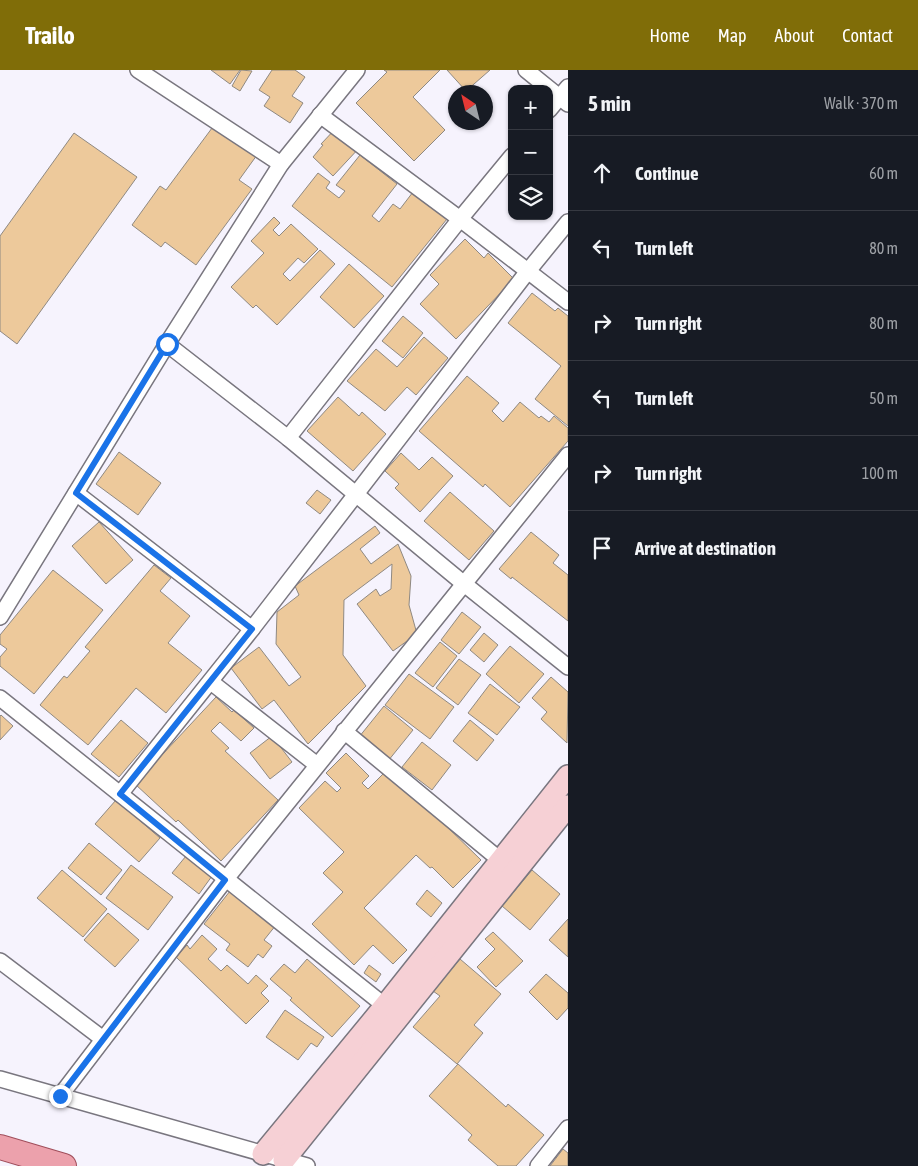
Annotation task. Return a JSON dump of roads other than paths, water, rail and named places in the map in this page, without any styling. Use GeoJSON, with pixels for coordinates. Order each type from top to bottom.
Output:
{"type":"FeatureCollection","features":[{"type":"Feature","properties":{"kind":"main road"},"geometry":{"type":"LineString","coordinates":[[0,1147],[64,1166]]}},
{"type":"Feature","properties":{"kind":"street"},"geometry":{"type":"LineString","coordinates":[[138,70],[280,164]]}},
{"type":"Feature","properties":{"kind":"street"},"geometry":{"type":"LineString","coordinates":[[0,617],[280,164],[357,70]]}},
{"type":"Feature","properties":{"kind":"street"},"geometry":{"type":"LineString","coordinates":[[526,70],[565,96],[553,106]]}},
{"type":"Feature","properties":{"kind":"street"},"geometry":{"type":"LineString","coordinates":[[320,115],[568,302]]}},
{"type":"Feature","properties":{"kind":"street"},"geometry":{"type":"LineString","coordinates":[[288,438],[508,161]]}},
{"type":"Feature","properties":{"kind":"street"},"geometry":{"type":"LineString","coordinates":[[120,794],[211,682],[528,271],[568,222]]}},
{"type":"Feature","properties":{"kind":"street"},"geometry":{"type":"LineString","coordinates":[[167,344],[288,438],[568,667]]}},
{"type":"Feature","properties":{"kind":"street"},"geometry":{"type":"LineString","coordinates":[[60,1096],[225,880],[568,455]]}},
{"type":"Feature","properties":{"kind":"street"},"geometry":{"type":"LineString","coordinates":[[76,493],[252,629]]}},
{"type":"Feature","properties":{"kind":"street"},"geometry":{"type":"LineString","coordinates":[[211,682],[317,765]]}},
{"type":"Feature","properties":{"kind":"street"},"geometry":{"type":"LineString","coordinates":[[0,698],[225,880],[385,1006]]}},
{"type":"Feature","properties":{"kind":"street"},"geometry":{"type":"LineString","coordinates":[[344,732],[500,860]]}},
{"type":"Feature","properties":{"kind":"street"},"geometry":{"type":"LineString","coordinates":[[263,1154],[385,1006],[568,776]]}},
{"type":"Feature","properties":{"kind":"street"},"geometry":{"type":"LineString","coordinates":[[284,1160],[568,806]]}},
{"type":"Feature","properties":{"kind":"street"},"geometry":{"type":"LineString","coordinates":[[0,961],[104,1039]]}},
{"type":"Feature","properties":{"kind":"street"},"geometry":{"type":"LineString","coordinates":[[0,1079],[307,1166]]}},
{"type":"Feature","properties":{"kind":"street"},"geometry":{"type":"LineString","coordinates":[[538,1166],[568,1128]]}}]}
